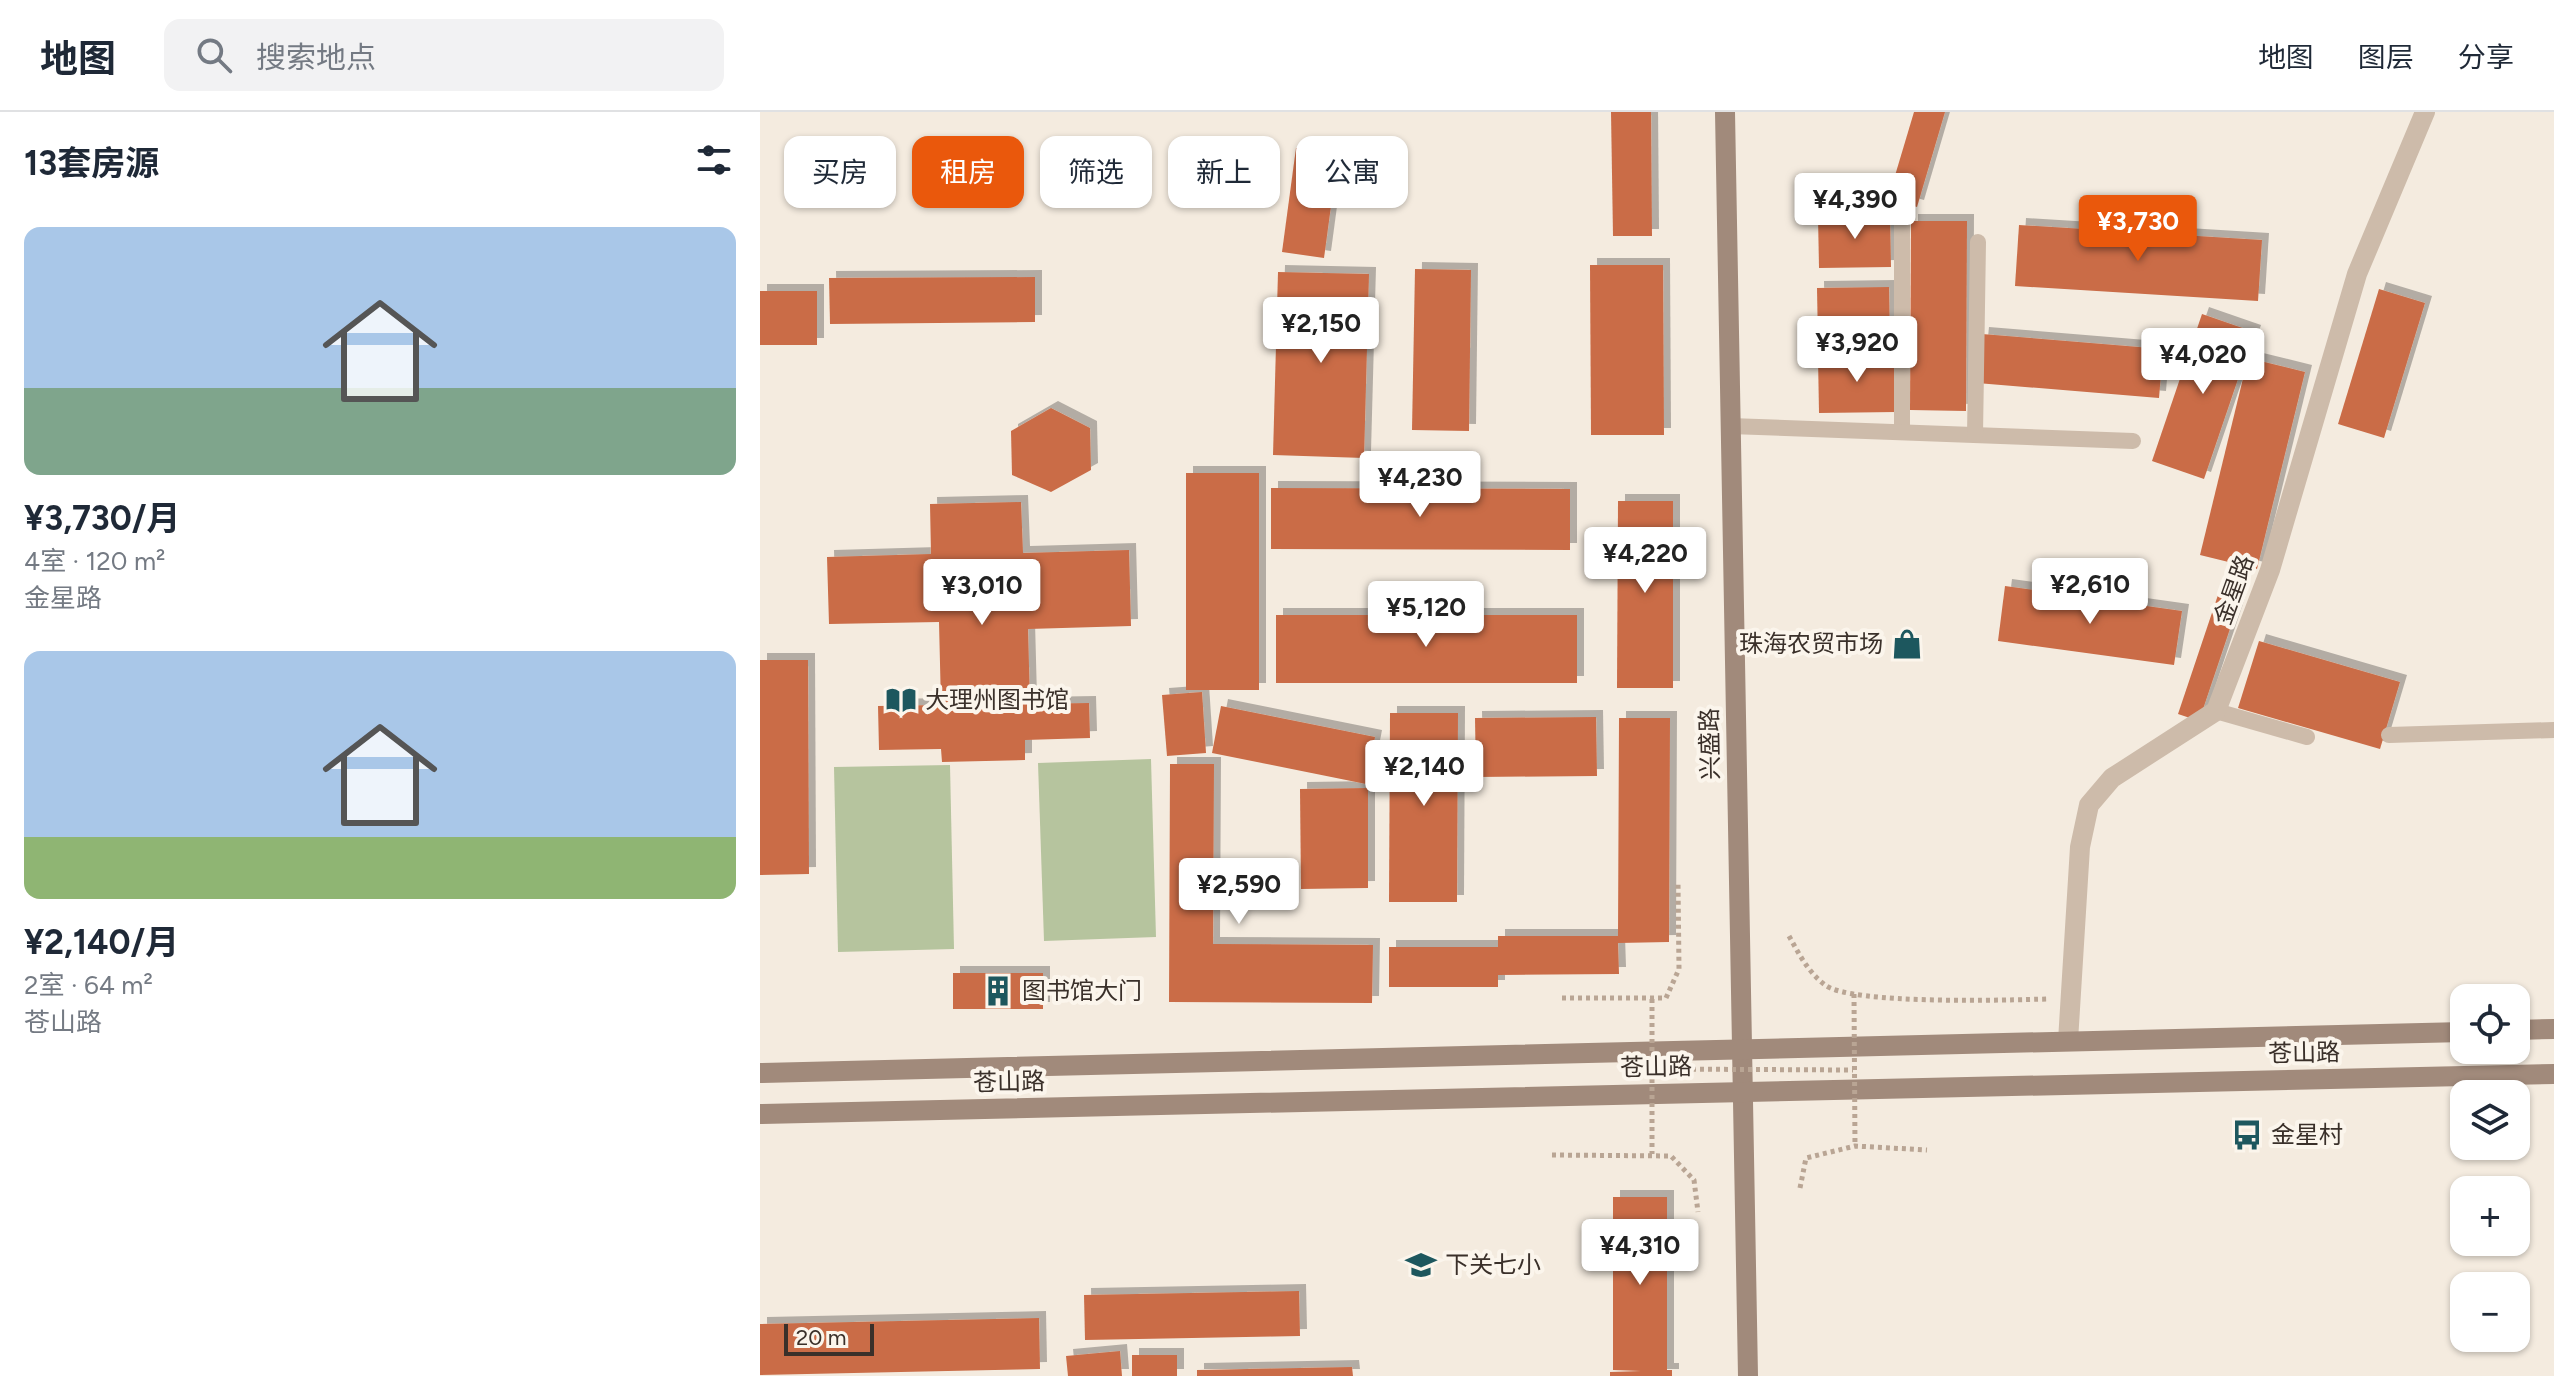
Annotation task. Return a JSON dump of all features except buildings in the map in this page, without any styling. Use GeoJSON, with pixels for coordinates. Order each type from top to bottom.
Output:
{"type":"FeatureCollection","features":[{"type":"Feature","properties":{"kind":"main road","name":"兴盛路"},"geometry":{"type":"LineString","coordinates":[[1725,112],[1748,1376]]}},
{"type":"Feature","properties":{"kind":"main road"},"geometry":{"type":"LineString","coordinates":[[2530,1030],[2554,1029]]}},
{"type":"Feature","properties":{"kind":"main road","name":"苍山路"},"geometry":{"type":"LineString","coordinates":[[760,1073],[2450,1032]]}},
{"type":"Feature","properties":{"kind":"main road","name":"苍山路"},"geometry":{"type":"LineString","coordinates":[[760,1114],[2554,1074]]}},
{"type":"Feature","properties":{"kind":"street","name":"金星路"},"geometry":{"type":"LineString","coordinates":[[2216,711],[2270,570],[2357,274],[2425,112]]}},
{"type":"Feature","properties":{"kind":"street"},"geometry":{"type":"LineString","coordinates":[[2068,1041],[2068,999],[2080,847],[2089,805],[2112,778],[2216,711]]}},
{"type":"Feature","properties":{"kind":"lane"},"geometry":{"type":"LineString","coordinates":[[1902,224],[1902,432]]}},
{"type":"Feature","properties":{"kind":"lane"},"geometry":{"type":"LineString","coordinates":[[1975,435],[1978,242]]}},
{"type":"Feature","properties":{"kind":"lane"},"geometry":{"type":"LineString","coordinates":[[1730,426],[2133,441]]}},
{"type":"Feature","properties":{"kind":"lane"},"geometry":{"type":"LineString","coordinates":[[2216,711],[2307,737]]}},
{"type":"Feature","properties":{"kind":"lane"},"geometry":{"type":"LineString","coordinates":[[2389,735],[2554,730]]}},
{"type":"Feature","properties":{"kind":"path"},"geometry":{"type":"LineString","coordinates":[[1562,998],[1666,998],[1679,969],[1678,883]]}},
{"type":"Feature","properties":{"kind":"path"},"geometry":{"type":"LineString","coordinates":[[1789,936],[1806,967],[1827,987],[1854,994],[1924,1000],[2068,999]]}},
{"type":"Feature","properties":{"kind":"path"},"geometry":{"type":"LineString","coordinates":[[1854,994],[1855,1146]]}},
{"type":"Feature","properties":{"kind":"path"},"geometry":{"type":"LineString","coordinates":[[1652,999],[1652,1154]]}},
{"type":"Feature","properties":{"kind":"path"},"geometry":{"type":"LineString","coordinates":[[1652,1069],[1853,1070]]}},
{"type":"Feature","properties":{"kind":"path"},"geometry":{"type":"LineString","coordinates":[[1800,1188],[1806,1158],[1855,1146],[1927,1150]]}},
{"type":"Feature","properties":{"kind":"path"},"geometry":{"type":"LineString","coordinates":[[1552,1155],[1671,1156],[1694,1180],[1698,1212]]}},
{"type":"Feature","properties":{"kind":"green space"},"geometry":{"type":"Polygon","coordinates":[[[1151,759],[1156,937],[1044,941],[1038,763],[1151,759]]]}},
{"type":"Feature","properties":{"kind":"green space"},"geometry":{"type":"Polygon","coordinates":[[[950,765],[954,949],[838,952],[834,767],[950,765]]]}},
{"type":"Feature","properties":{"kind":"place","name":"珠海农贸市场"},"geometry":{"type":"Point","coordinates":[1907,644]}},
{"type":"Feature","properties":{"kind":"place","name":"大理州图书馆"},"geometry":{"type":"Point","coordinates":[901,700]}},
{"type":"Feature","properties":{"kind":"place","name":"图书馆大门"},"geometry":{"type":"Point","coordinates":[998,991]}},
{"type":"Feature","properties":{"kind":"place","name":"金星村"},"geometry":{"type":"Point","coordinates":[2247,1135]}},
{"type":"Feature","properties":{"kind":"place","name":"下关七小"},"geometry":{"type":"Point","coordinates":[1421,1265]}}]}
